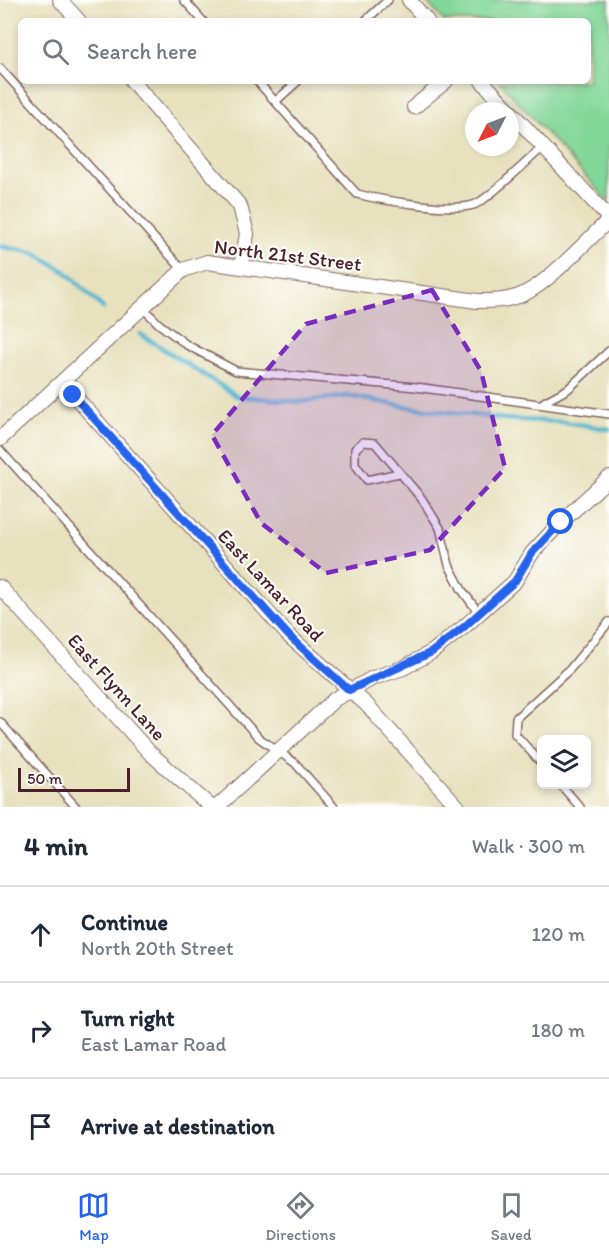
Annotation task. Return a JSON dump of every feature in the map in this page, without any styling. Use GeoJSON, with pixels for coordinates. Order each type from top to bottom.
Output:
{"type":"FeatureCollection","features":[{"type":"Feature","properties":{"kind":"street"},"geometry":{"type":"LineString","coordinates":[[60,0],[76,18]]}},
{"type":"Feature","properties":{"kind":"street"},"geometry":{"type":"LineString","coordinates":[[409,0],[424,18]]}},
{"type":"Feature","properties":{"kind":"street"},"geometry":{"type":"LineString","coordinates":[[135,84],[240,206],[247,234],[241,267]]}},
{"type":"Feature","properties":{"kind":"street"},"geometry":{"type":"LineString","coordinates":[[414,107],[442,84]]}},
{"type":"Feature","properties":{"kind":"street"},"geometry":{"type":"LineString","coordinates":[[485,84],[502,102]]}},
{"type":"Feature","properties":{"kind":"street"},"geometry":{"type":"LineString","coordinates":[[519,121],[609,219]]}},
{"type":"Feature","properties":{"kind":"street","name":"North 21st Street"},"geometry":{"type":"LineString","coordinates":[[0,439],[183,270],[207,262],[477,301],[500,301],[520,296],[537,285],[609,219]]}},
{"type":"Feature","properties":{"kind":"street","name":"East Lamar Road"},"geometry":{"type":"LineString","coordinates":[[62,382],[289,636],[367,705],[458,807]]}},
{"type":"Feature","properties":{"kind":"street"},"geometry":{"type":"LineString","coordinates":[[217,807],[329,703],[349,690],[432,652],[479,613],[515,581],[532,553],[561,522],[609,478]]}},
{"type":"Feature","properties":{"kind":"street","name":"East Flynn Lane"},"geometry":{"type":"LineString","coordinates":[[0,587],[148,752],[211,807]]}},
{"type":"Feature","properties":{"kind":"lane"},"geometry":{"type":"LineString","coordinates":[[184,0],[200,18]]}},
{"type":"Feature","properties":{"kind":"lane"},"geometry":{"type":"LineString","coordinates":[[368,18],[388,0]]}},
{"type":"Feature","properties":{"kind":"lane"},"geometry":{"type":"LineString","coordinates":[[0,68],[183,270]]}},
{"type":"Feature","properties":{"kind":"lane"},"geometry":{"type":"LineString","coordinates":[[260,84],[357,194],[377,199],[462,207],[477,204],[543,147]]}},
{"type":"Feature","properties":{"kind":"lane"},"geometry":{"type":"LineString","coordinates":[[276,100],[295,84]]}},
{"type":"Feature","properties":{"kind":"lane"},"geometry":{"type":"LineString","coordinates":[[143,308],[159,324],[187,345],[236,371],[416,387],[609,414]]}},
{"type":"Feature","properties":{"kind":"lane"},"geometry":{"type":"LineString","coordinates":[[541,403],[568,388],[609,351]]}},
{"type":"Feature","properties":{"kind":"lane"},"geometry":{"type":"LineString","coordinates":[[399,473],[367,480],[355,464],[355,449],[363,442],[375,443],[422,499],[440,528],[449,565],[462,590],[479,613]]}},
{"type":"Feature","properties":{"kind":"lane"},"geometry":{"type":"LineString","coordinates":[[0,450],[259,738],[295,763],[334,807]]}},
{"type":"Feature","properties":{"kind":"lane"},"geometry":{"type":"LineString","coordinates":[[537,758],[515,734],[516,718],[570,669],[609,622]]}},
{"type":"Feature","properties":{"kind":"lane"},"geometry":{"type":"LineString","coordinates":[[0,722],[76,807]]}},
{"type":"Feature","properties":{"kind":"lane"},"geometry":{"type":"LineString","coordinates":[[564,789],[580,807]]}},
{"type":"Feature","properties":{"kind":"highlighted area"},"geometry":{"type":"Polygon","coordinates":[[[432,290],[481,371],[505,468],[430,550],[326,573],[261,523],[212,435],[306,324],[432,290]]]}},
{"type":"Feature","properties":{"kind":"green space"},"geometry":{"type":"Polygon","coordinates":[[[425,0],[609,0],[609,202],[502,84],[591,84],[591,18],[441,18],[425,0]]]}},
{"type":"Feature","properties":{"kind":"waterway"},"geometry":{"type":"LineString","coordinates":[[0,246],[35,253],[66,272],[103,308]]}},
{"type":"Feature","properties":{"kind":"waterway"},"geometry":{"type":"LineString","coordinates":[[140,334],[237,396],[300,402],[348,396],[409,407],[505,419],[564,422],[609,429]]}},
{"type":"Feature","properties":{"kind":"route"},"geometry":{"type":"LineString","coordinates":[[73,395],[289,636],[349,690],[373,678],[402,668],[432,652],[464,627],[515,581],[532,553],[561,522]]}}]}
